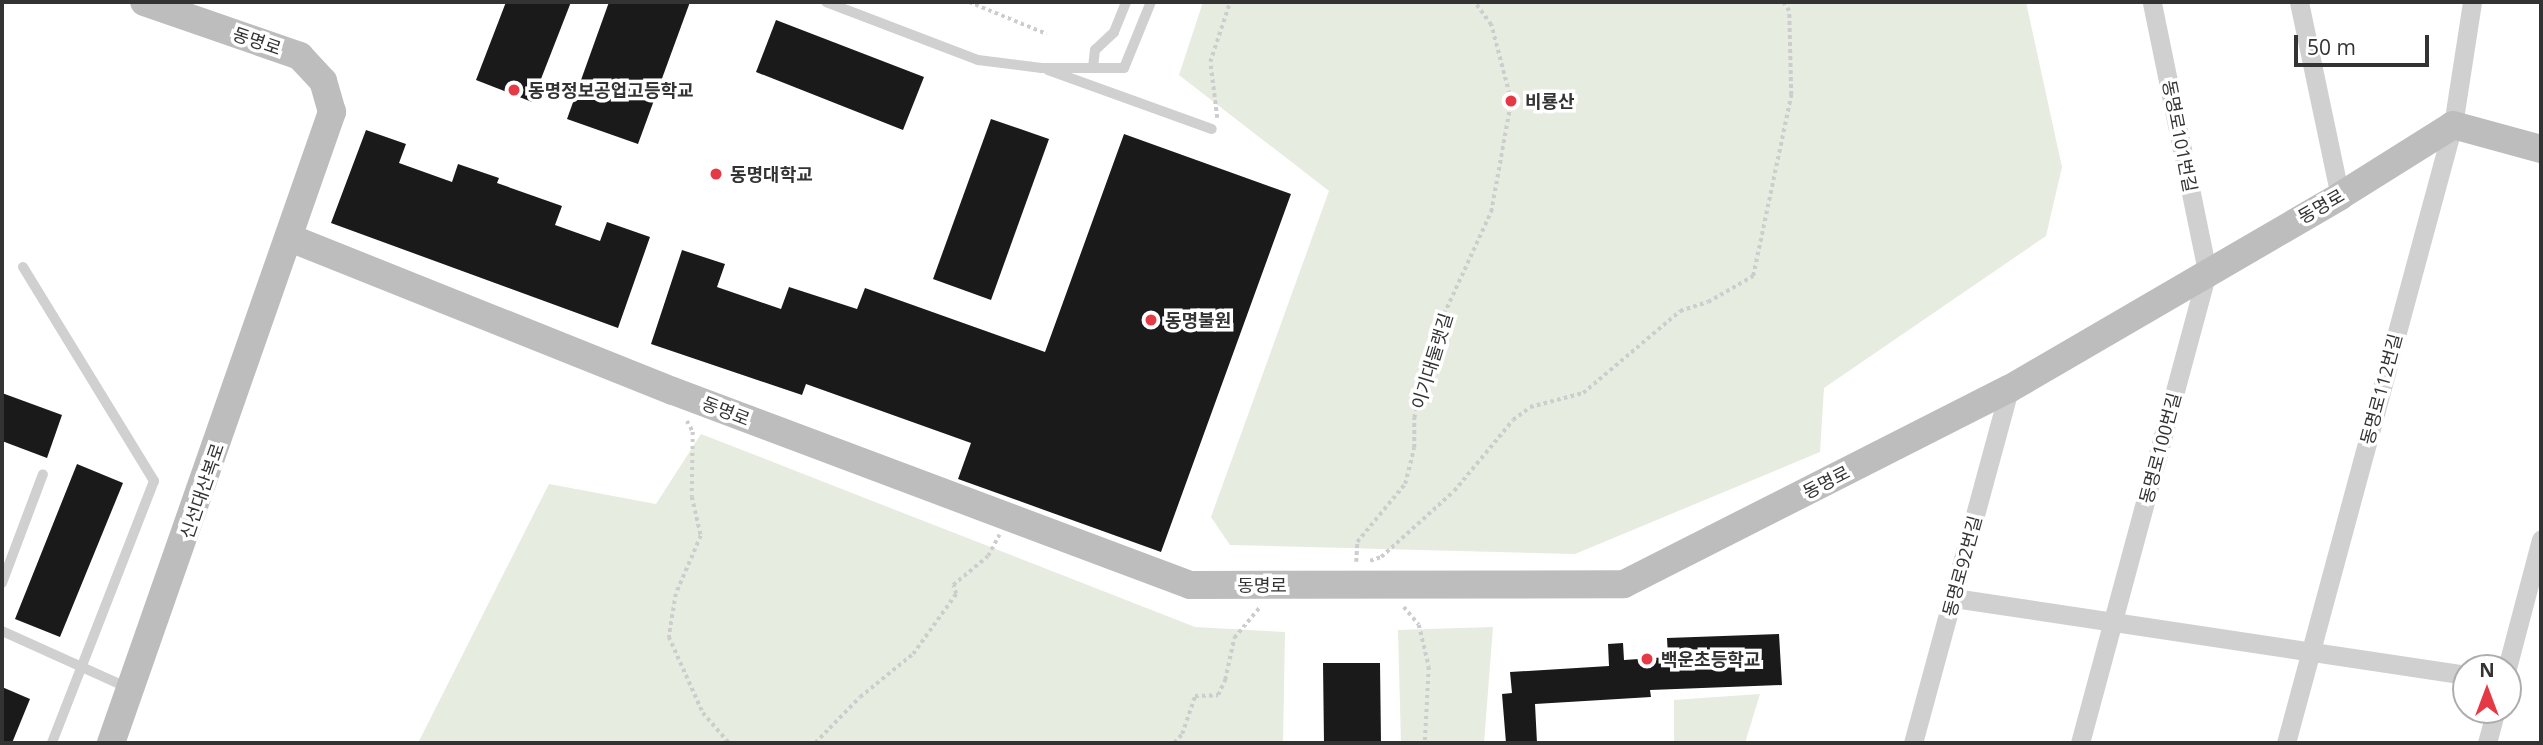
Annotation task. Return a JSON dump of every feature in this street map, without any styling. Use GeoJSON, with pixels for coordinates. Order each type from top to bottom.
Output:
{"type":"FeatureCollection","features":[{"type":"Feature","properties":{"kind":"street","name":"동명로"},"geometry":{"type":"LineString","coordinates":[[144,2],[300,56],[323,81],[332,112],[290,238],[673,391],[1191,585],[1624,584],[2009,389],[2207,271],[2340,196],[2453,125]]}},
{"type":"Feature","properties":{"kind":"street","name":"동명로101번길"},"geometry":{"type":"LineString","coordinates":[[2152,2],[2207,271]]}},
{"type":"Feature","properties":{"kind":"street"},"geometry":{"type":"LineString","coordinates":[[2299,2],[2340,196]]}},
{"type":"Feature","properties":{"kind":"street","name":"동명로112번길"},"geometry":{"type":"LineString","coordinates":[[2286,743],[2453,125],[2472,2]]}},
{"type":"Feature","properties":{"kind":"street"},"geometry":{"type":"LineString","coordinates":[[2453,125],[2541,149]]}},
{"type":"Feature","properties":{"kind":"street","name":"신선대산복로"},"geometry":{"type":"LineString","coordinates":[[111,743],[290,238]]}},
{"type":"Feature","properties":{"kind":"street","name":"동명로100번길"},"geometry":{"type":"LineString","coordinates":[[2080,743],[2207,271]]}},
{"type":"Feature","properties":{"kind":"street","name":"동명로92번길"},"geometry":{"type":"LineString","coordinates":[[1913,743],[2009,389]]}},
{"type":"Feature","properties":{"kind":"street"},"geometry":{"type":"LineString","coordinates":[[2511,654],[2541,539]]}},
{"type":"Feature","properties":{"kind":"street"},"geometry":{"type":"LineString","coordinates":[[1954,598],[2112,624],[2452,673]]}},
{"type":"Feature","properties":{"kind":"street"},"geometry":{"type":"LineString","coordinates":[[2487,743],[2492,724]]}},
{"type":"Feature","properties":{"kind":"lane"},"geometry":{"type":"LineString","coordinates":[[826,2],[978,60],[1041,68],[1124,68],[1151,2]]}},
{"type":"Feature","properties":{"kind":"lane"},"geometry":{"type":"LineString","coordinates":[[1093,68],[1095,50],[1114,32],[1126,2]]}},
{"type":"Feature","properties":{"kind":"lane"},"geometry":{"type":"LineString","coordinates":[[1041,68],[1212,129]]}},
{"type":"Feature","properties":{"kind":"lane"},"geometry":{"type":"LineString","coordinates":[[23,267],[153,481],[52,743]]}},
{"type":"Feature","properties":{"kind":"lane"},"geometry":{"type":"LineString","coordinates":[[2,583],[43,474]]}},
{"type":"Feature","properties":{"kind":"lane"},"geometry":{"type":"LineString","coordinates":[[2,631],[132,690]]}},
{"type":"Feature","properties":{"kind":"path"},"geometry":{"type":"LineString","coordinates":[[969,2],[1047,34]]}},
{"type":"Feature","properties":{"kind":"path"},"geometry":{"type":"LineString","coordinates":[[1212,129],[1219,123],[1210,62],[1230,2]]}},
{"type":"Feature","properties":{"kind":"path","name":"이기대둘랫길"},"geometry":{"type":"LineString","coordinates":[[1474,2],[1491,25],[1511,101],[1491,212],[1438,327],[1414,418],[1414,448],[1405,484],[1357,542],[1356,566],[1381,557],[1454,491],[1513,420],[1530,407],[1583,393],[1680,310],[1708,302],[1754,276],[1791,94],[1789,11],[1783,2]]}},
{"type":"Feature","properties":{"kind":"path"},"geometry":{"type":"LineString","coordinates":[[673,391],[693,432],[692,496],[701,536],[676,594],[669,637],[703,713],[729,743]]}},
{"type":"Feature","properties":{"kind":"path"},"geometry":{"type":"LineString","coordinates":[[815,743],[860,697],[914,654],[956,594],[953,585],[988,556],[1010,517]]}},
{"type":"Feature","properties":{"kind":"path"},"geometry":{"type":"LineString","coordinates":[[1385,584],[1419,625],[1429,667],[1425,743]]}},
{"type":"Feature","properties":{"kind":"path"},"geometry":{"type":"LineString","coordinates":[[1174,743],[1182,734],[1195,696],[1218,695],[1226,680],[1234,638],[1262,605],[1269,602]]}},
{"type":"Feature","properties":{"kind":"shaded area"},"geometry":{"type":"Polygon","coordinates":[[[1203,2],[2026,2],[2062,167],[2046,236],[1824,388],[1820,452],[1575,554],[1230,545],[1211,517],[1329,191],[1179,75],[1203,2]]]}},
{"type":"Feature","properties":{"kind":"shaded area"},"geometry":{"type":"Polygon","coordinates":[[[701,434],[1195,627],[1285,632],[1283,743],[418,743],[549,484],[656,504],[701,434]]]}},
{"type":"Feature","properties":{"kind":"shaded area"},"geometry":{"type":"Polygon","coordinates":[[[1493,627],[1484,743],[1401,743],[1398,630],[1493,627]]]}},
{"type":"Feature","properties":{"kind":"shaded area"},"geometry":{"type":"Polygon","coordinates":[[[1760,694],[1745,743],[1674,743],[1674,700],[1760,694]]]}},
{"type":"Feature","properties":{"kind":"building"},"geometry":{"type":"Polygon","coordinates":[[[506,2],[571,2],[532,102],[476,80],[506,2]]]}},
{"type":"Feature","properties":{"kind":"building"},"geometry":{"type":"Polygon","coordinates":[[[609,2],[690,2],[638,144],[567,119],[609,2]]]}},
{"type":"Feature","properties":{"kind":"building"},"geometry":{"type":"Polygon","coordinates":[[[776,20],[924,77],[903,130],[756,72],[776,20]]]}},
{"type":"Feature","properties":{"kind":"building"},"geometry":{"type":"Polygon","coordinates":[[[991,119],[1049,139],[991,300],[933,279],[991,119]]]}},
{"type":"Feature","properties":{"kind":"building"},"geometry":{"type":"Polygon","coordinates":[[[366,130],[406,144],[399,163],[452,182],[458,164],[499,178],[497,183],[562,206],[555,225],[600,241],[607,222],[650,237],[618,328],[331,223],[366,130]]]}},
{"type":"Feature","properties":{"kind":"building","name":"동명불원"},"geometry":{"type":"Polygon","coordinates":[[[1124,134],[1291,194],[1161,552],[958,479],[971,443],[806,384],[802,395],[651,344],[682,250],[725,264],[717,287],[781,309],[789,287],[857,309],[865,288],[1045,352],[1124,134]]]}},
{"type":"Feature","properties":{"kind":"building"},"geometry":{"type":"Polygon","coordinates":[[[2,393],[62,415],[47,458],[2,441],[2,393]]]}},
{"type":"Feature","properties":{"kind":"building"},"geometry":{"type":"Polygon","coordinates":[[[77,464],[123,483],[60,637],[15,619],[77,464]]]}},
{"type":"Feature","properties":{"kind":"building"},"geometry":{"type":"Polygon","coordinates":[[[1779,634],[1782,685],[1650,690],[1651,697],[1535,704],[1537,743],[1506,743],[1502,694],[1512,693],[1510,672],[1609,666],[1608,644],[1623,643],[1624,660],[1668,657],[1667,638],[1779,634]]]}},
{"type":"Feature","properties":{"kind":"building"},"geometry":{"type":"Polygon","coordinates":[[[1323,663],[1380,663],[1381,743],[1324,743],[1323,663]]]}},
{"type":"Feature","properties":{"kind":"building"},"geometry":{"type":"Polygon","coordinates":[[[2,687],[30,699],[12,743],[2,743],[2,687]]]}},
{"type":"Feature","properties":{"kind":"place","name":"동명정보공업고등학교"},"geometry":{"type":"Point","coordinates":[514,90]}},
{"type":"Feature","properties":{"kind":"place","name":"비룡산"},"geometry":{"type":"Point","coordinates":[1511,101]}},
{"type":"Feature","properties":{"kind":"place","name":"동명대학교"},"geometry":{"type":"Point","coordinates":[716,174]}},
{"type":"Feature","properties":{"kind":"place","name":"동명불원"},"geometry":{"type":"Point","coordinates":[1151,320]}},
{"type":"Feature","properties":{"kind":"place","name":"백운초등학교"},"geometry":{"type":"Point","coordinates":[1647,659]}}]}
